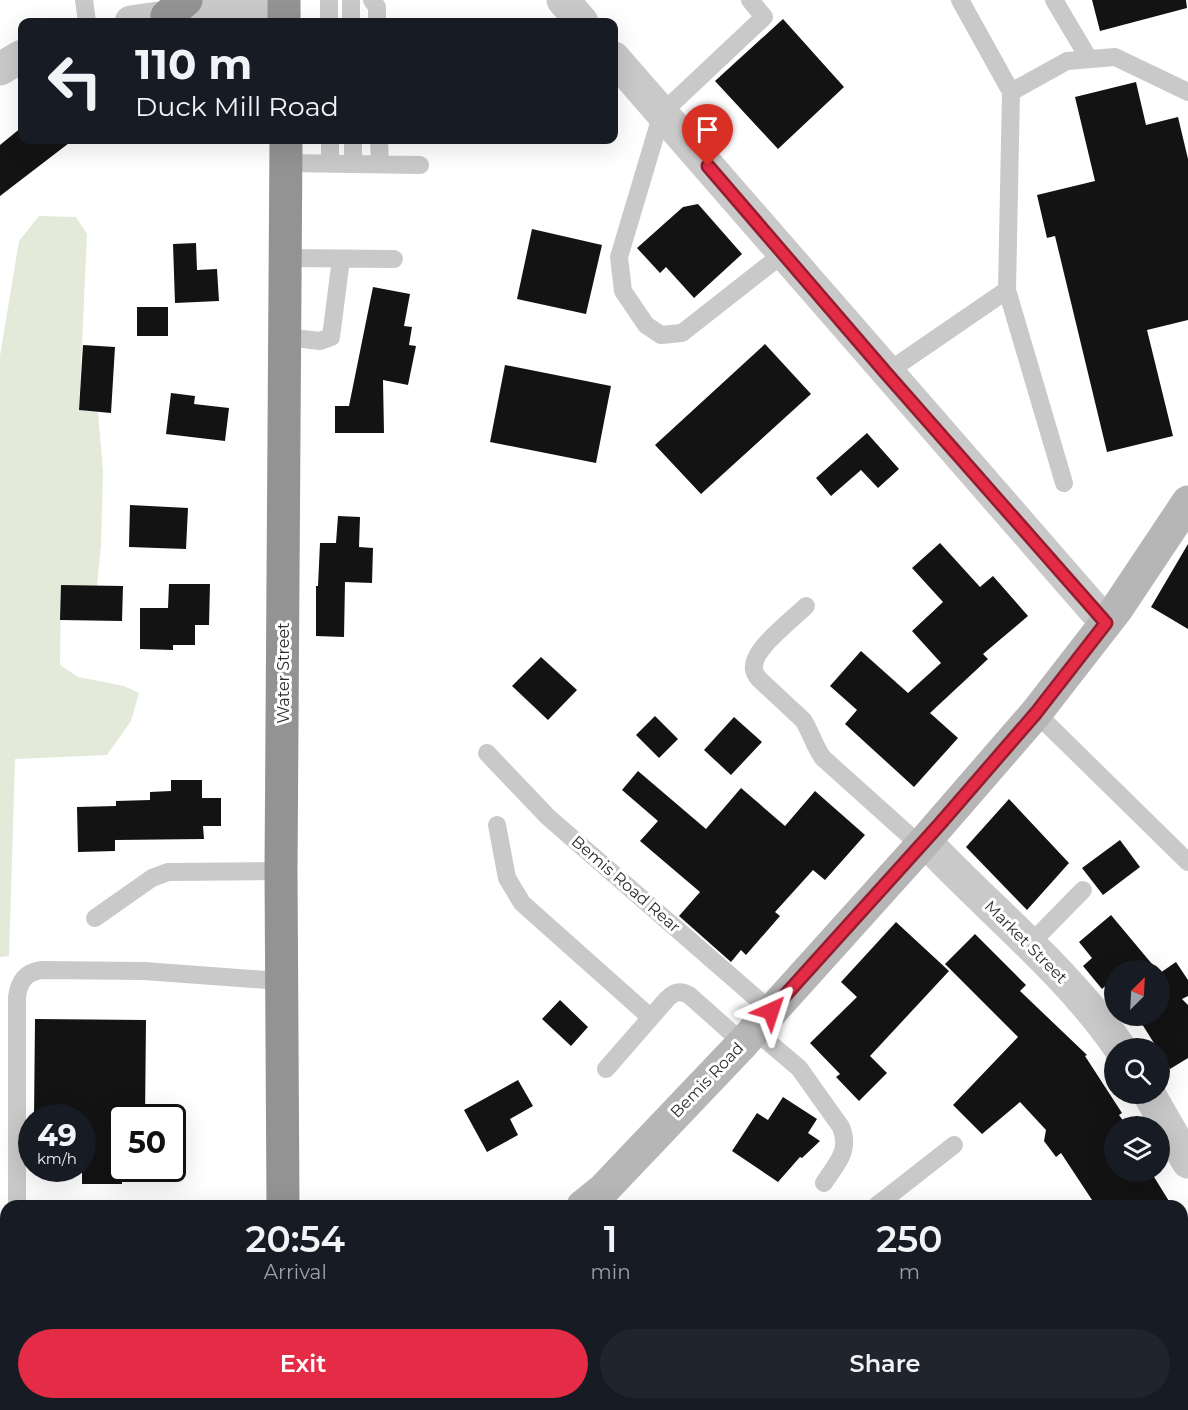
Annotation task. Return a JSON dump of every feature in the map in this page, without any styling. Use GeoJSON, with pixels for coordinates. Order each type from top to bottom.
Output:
{"type":"FeatureCollection","features":[{"type":"Feature","properties":{"kind":"highway","name":"Water Street"},"geometry":{"type":"LineString","coordinates":[[283,1200],[281,871],[286,151]]}},
{"type":"Feature","properties":{"kind":"main road","name":"Bemis Road"},"geometry":{"type":"LineString","coordinates":[[601,1200],[923,844],[1036,713],[1183,521]]}},
{"type":"Feature","properties":{"kind":"street"},"geometry":{"type":"LineString","coordinates":[[563,0],[579,18]]}},
{"type":"Feature","properties":{"kind":"street"},"geometry":{"type":"LineString","coordinates":[[144,18],[177,8],[206,14],[284,13]]}},
{"type":"Feature","properties":{"kind":"street"},"geometry":{"type":"LineString","coordinates":[[0,69],[18,58]]}},
{"type":"Feature","properties":{"kind":"street"},"geometry":{"type":"LineString","coordinates":[[618,63],[1106,623]]}},
{"type":"Feature","properties":{"kind":"street","name":"Market Street"},"geometry":{"type":"LineString","coordinates":[[923,844],[1030,944],[1082,999],[1112,1038]]}},
{"type":"Feature","properties":{"kind":"street"},"geometry":{"type":"LineString","coordinates":[[1155,1104],[1188,1162]]}},
{"type":"Feature","properties":{"kind":"lane"},"geometry":{"type":"LineString","coordinates":[[84,0],[86,18]]}},
{"type":"Feature","properties":{"kind":"lane"},"geometry":{"type":"LineString","coordinates":[[329,0],[329,18]]}},
{"type":"Feature","properties":{"kind":"lane"},"geometry":{"type":"LineString","coordinates":[[351,0],[351,18]]}},
{"type":"Feature","properties":{"kind":"lane"},"geometry":{"type":"LineString","coordinates":[[372,0],[377,7],[377,18]]}},
{"type":"Feature","properties":{"kind":"lane"},"geometry":{"type":"LineString","coordinates":[[750,0],[764,17],[662,113],[619,257],[623,291],[646,325],[661,335],[682,333],[784,253]]}},
{"type":"Feature","properties":{"kind":"lane"},"geometry":{"type":"LineString","coordinates":[[960,0],[1011,92],[1007,290],[1064,483]]}},
{"type":"Feature","properties":{"kind":"lane"},"geometry":{"type":"LineString","coordinates":[[1054,0],[1089,59]]}},
{"type":"Feature","properties":{"kind":"lane"},"geometry":{"type":"LineString","coordinates":[[1011,92],[1067,60],[1115,57],[1188,92]]}},
{"type":"Feature","properties":{"kind":"lane"},"geometry":{"type":"LineString","coordinates":[[330,144],[330,164]]}},
{"type":"Feature","properties":{"kind":"lane"},"geometry":{"type":"LineString","coordinates":[[353,144],[353,164]]}},
{"type":"Feature","properties":{"kind":"lane"},"geometry":{"type":"LineString","coordinates":[[379,144],[380,164]]}},
{"type":"Feature","properties":{"kind":"lane"},"geometry":{"type":"LineString","coordinates":[[286,151],[330,164],[420,165]]}},
{"type":"Feature","properties":{"kind":"lane"},"geometry":{"type":"LineString","coordinates":[[286,258],[394,259]]}},
{"type":"Feature","properties":{"kind":"lane"},"geometry":{"type":"LineString","coordinates":[[285,337],[320,341],[331,337],[341,259]]}},
{"type":"Feature","properties":{"kind":"lane"},"geometry":{"type":"LineString","coordinates":[[886,373],[1007,290]]}},
{"type":"Feature","properties":{"kind":"lane"},"geometry":{"type":"LineString","coordinates":[[806,606],[759,650],[754,672],[802,720],[823,758],[923,844]]}},
{"type":"Feature","properties":{"kind":"lane"},"geometry":{"type":"LineString","coordinates":[[1036,713],[1188,862]]}},
{"type":"Feature","properties":{"kind":"lane","name":"Bemis Road Rear"},"geometry":{"type":"LineString","coordinates":[[487,753],[756,1028]]}},
{"type":"Feature","properties":{"kind":"lane"},"geometry":{"type":"LineString","coordinates":[[497,825],[507,878],[522,903],[650,1017]]}},
{"type":"Feature","properties":{"kind":"lane"},"geometry":{"type":"LineString","coordinates":[[95,918],[152,878],[168,872],[281,871]]}},
{"type":"Feature","properties":{"kind":"lane"},"geometry":{"type":"LineString","coordinates":[[1030,944],[1083,890]]}},
{"type":"Feature","properties":{"kind":"lane"},"geometry":{"type":"LineString","coordinates":[[17,1200],[17,997],[20,983],[28,974],[42,970],[144,971],[281,981]]}},
{"type":"Feature","properties":{"kind":"lane"},"geometry":{"type":"LineString","coordinates":[[606,1069],[650,1017],[674,993],[683,992],[756,1028],[799,1068],[842,1127],[845,1137],[844,1149],[824,1183]]}},
{"type":"Feature","properties":{"kind":"lane"},"geometry":{"type":"LineString","coordinates":[[884,1200],[954,1145]]}},
{"type":"Feature","properties":{"kind":"green space"},"geometry":{"type":"Polygon","coordinates":[[[39,216],[76,217],[87,234],[79,410],[98,412],[103,471],[101,545],[97,586],[61,586],[60,665],[78,677],[124,686],[139,693],[131,721],[107,755],[15,759],[9,956],[0,957],[0,356],[19,241],[39,216]]]}},
{"type":"Feature","properties":{"kind":"building"},"geometry":{"type":"Polygon","coordinates":[[[1092,0],[1186,0],[1187,8],[1100,31],[1092,0]]]}},
{"type":"Feature","properties":{"kind":"building"},"geometry":{"type":"Polygon","coordinates":[[[783,19],[844,87],[778,149],[715,81],[783,19]]]}},
{"type":"Feature","properties":{"kind":"building"},"geometry":{"type":"Polygon","coordinates":[[[1136,82],[1146,125],[1178,117],[1188,159],[1188,320],[1147,330],[1173,436],[1107,452],[1055,236],[1047,238],[1037,195],[1095,181],[1075,97],[1136,82]]]}},
{"type":"Feature","properties":{"kind":"building"},"geometry":{"type":"Polygon","coordinates":[[[18,130],[18,144],[68,144],[0,196],[0,145],[18,130]]]}},
{"type":"Feature","properties":{"kind":"building"},"geometry":{"type":"Polygon","coordinates":[[[698,204],[742,254],[694,298],[666,267],[660,273],[637,248],[683,207],[698,204]]]}},
{"type":"Feature","properties":{"kind":"building"},"geometry":{"type":"Polygon","coordinates":[[[532,229],[602,245],[586,314],[517,299],[532,229]]]}},
{"type":"Feature","properties":{"kind":"building"},"geometry":{"type":"Polygon","coordinates":[[[196,243],[197,270],[217,269],[219,301],[175,303],[173,244],[196,243]]]}},
{"type":"Feature","properties":{"kind":"building"},"geometry":{"type":"Polygon","coordinates":[[[373,287],[410,294],[404,326],[412,327],[409,345],[416,346],[408,385],[383,380],[384,433],[335,433],[335,406],[349,406],[373,287]]]}},
{"type":"Feature","properties":{"kind":"building"},"geometry":{"type":"Polygon","coordinates":[[[137,307],[168,307],[168,336],[137,336],[137,307]]]}},
{"type":"Feature","properties":{"kind":"building"},"geometry":{"type":"Polygon","coordinates":[[[765,344],[811,394],[701,494],[655,445],[765,344]]]}},
{"type":"Feature","properties":{"kind":"building"},"geometry":{"type":"Polygon","coordinates":[[[83,345],[115,347],[111,413],[79,410],[83,345]]]}},
{"type":"Feature","properties":{"kind":"building"},"geometry":{"type":"Polygon","coordinates":[[[505,365],[611,386],[596,463],[490,442],[505,365]]]}},
{"type":"Feature","properties":{"kind":"building"},"geometry":{"type":"Polygon","coordinates":[[[171,393],[195,396],[194,404],[229,408],[225,441],[166,434],[171,393]]]}},
{"type":"Feature","properties":{"kind":"building"},"geometry":{"type":"Polygon","coordinates":[[[867,433],[899,469],[878,488],[861,470],[831,496],[816,478],[867,433]]]}},
{"type":"Feature","properties":{"kind":"building"},"geometry":{"type":"Polygon","coordinates":[[[130,505],[188,508],[186,549],[129,547],[130,505]]]}},
{"type":"Feature","properties":{"kind":"building"},"geometry":{"type":"Polygon","coordinates":[[[338,516],[360,517],[359,547],[373,548],[372,583],[345,582],[344,637],[316,636],[316,586],[318,586],[320,543],[336,543],[338,516]]]}},
{"type":"Feature","properties":{"kind":"building"},"geometry":{"type":"Polygon","coordinates":[[[940,543],[980,587],[993,576],[1028,616],[983,654],[988,659],[930,713],[958,738],[914,787],[845,724],[857,710],[830,686],[861,651],[908,693],[941,663],[912,631],[943,602],[912,568],[940,543]]]}},
{"type":"Feature","properties":{"kind":"building"},"geometry":{"type":"Polygon","coordinates":[[[1188,544],[1188,629],[1151,607],[1188,544]]]}},
{"type":"Feature","properties":{"kind":"building"},"geometry":{"type":"Polygon","coordinates":[[[169,584],[210,584],[209,625],[195,625],[195,645],[173,645],[173,650],[140,649],[140,608],[168,608],[169,584]]]}},
{"type":"Feature","properties":{"kind":"building"},"geometry":{"type":"Polygon","coordinates":[[[61,585],[123,586],[122,621],[60,620],[61,585]]]}},
{"type":"Feature","properties":{"kind":"building"},"geometry":{"type":"Polygon","coordinates":[[[541,657],[577,690],[548,720],[512,686],[541,657]]]}},
{"type":"Feature","properties":{"kind":"building"},"geometry":{"type":"Polygon","coordinates":[[[655,716],[678,739],[659,758],[636,735],[655,716]]]}},
{"type":"Feature","properties":{"kind":"building"},"geometry":{"type":"Polygon","coordinates":[[[734,717],[762,742],[731,775],[704,750],[734,717]]]}},
{"type":"Feature","properties":{"kind":"building"},"geometry":{"type":"Polygon","coordinates":[[[638,771],[706,829],[741,788],[785,826],[815,791],[865,835],[825,880],[813,870],[775,912],[780,916],[746,955],[741,950],[731,962],[679,916],[700,892],[640,841],[658,821],[622,790],[638,771]]]}},
{"type":"Feature","properties":{"kind":"building"},"geometry":{"type":"Polygon","coordinates":[[[171,780],[202,780],[202,798],[221,798],[221,826],[203,826],[204,839],[115,840],[115,851],[78,852],[77,807],[116,806],[116,801],[150,800],[150,792],[171,791],[171,780]]]}},
{"type":"Feature","properties":{"kind":"building"},"geometry":{"type":"Polygon","coordinates":[[[1009,799],[1069,863],[1027,910],[966,847],[1009,799]]]}},
{"type":"Feature","properties":{"kind":"building"},"geometry":{"type":"Polygon","coordinates":[[[1120,840],[1140,867],[1103,895],[1082,868],[1120,840]]]}},
{"type":"Feature","properties":{"kind":"building"},"geometry":{"type":"Polygon","coordinates":[[[1111,915],[1149,960],[1104,960],[1104,987],[1102,989],[1083,966],[1092,958],[1079,942],[1111,915]]]}},
{"type":"Feature","properties":{"kind":"building"},"geometry":{"type":"Polygon","coordinates":[[[896,922],[949,971],[870,1056],[887,1073],[859,1101],[836,1077],[840,1074],[810,1043],[857,997],[841,982],[896,922]]]}},
{"type":"Feature","properties":{"kind":"building"},"geometry":{"type":"Polygon","coordinates":[[[975,934],[1026,985],[1020,991],[1087,1055],[1085,1056],[1104,1085],[1104,1104],[1116,1104],[1122,1113],[1120,1116],[1104,1116],[1104,1182],[1157,1182],[1168,1200],[1092,1200],[1061,1153],[1056,1157],[1044,1141],[1046,1130],[1020,1102],[982,1134],[953,1105],[1018,1037],[945,964],[975,934]]]}},
{"type":"Feature","properties":{"kind":"building"},"geometry":{"type":"Polygon","coordinates":[[[1176,962],[1188,980],[1188,996],[1182,999],[1188,1005],[1188,1058],[1170,1069],[1170,1038],[1151,1038],[1143,1026],[1170,1026],[1170,966],[1176,962]]]}},
{"type":"Feature","properties":{"kind":"building"},"geometry":{"type":"Polygon","coordinates":[[[560,1000],[588,1027],[571,1046],[542,1019],[560,1000]]]}},
{"type":"Feature","properties":{"kind":"building"},"geometry":{"type":"Polygon","coordinates":[[[35,1019],[146,1020],[145,1104],[108,1104],[108,1182],[122,1182],[122,1184],[82,1184],[82,1182],[96,1182],[96,1104],[34,1104],[35,1019]]]}},
{"type":"Feature","properties":{"kind":"building"},"geometry":{"type":"Polygon","coordinates":[[[518,1080],[533,1106],[510,1119],[518,1135],[487,1152],[464,1110],[518,1080]]]}},
{"type":"Feature","properties":{"kind":"building"},"geometry":{"type":"Polygon","coordinates":[[[783,1097],[817,1119],[808,1133],[820,1141],[802,1158],[800,1157],[778,1182],[732,1151],[757,1113],[768,1120],[783,1097]]]}},
{"type":"Feature","properties":{"kind":"route"},"geometry":{"type":"LineString","coordinates":[[708,166],[1106,623],[1036,713],[939,825],[771,1011]]}}]}
